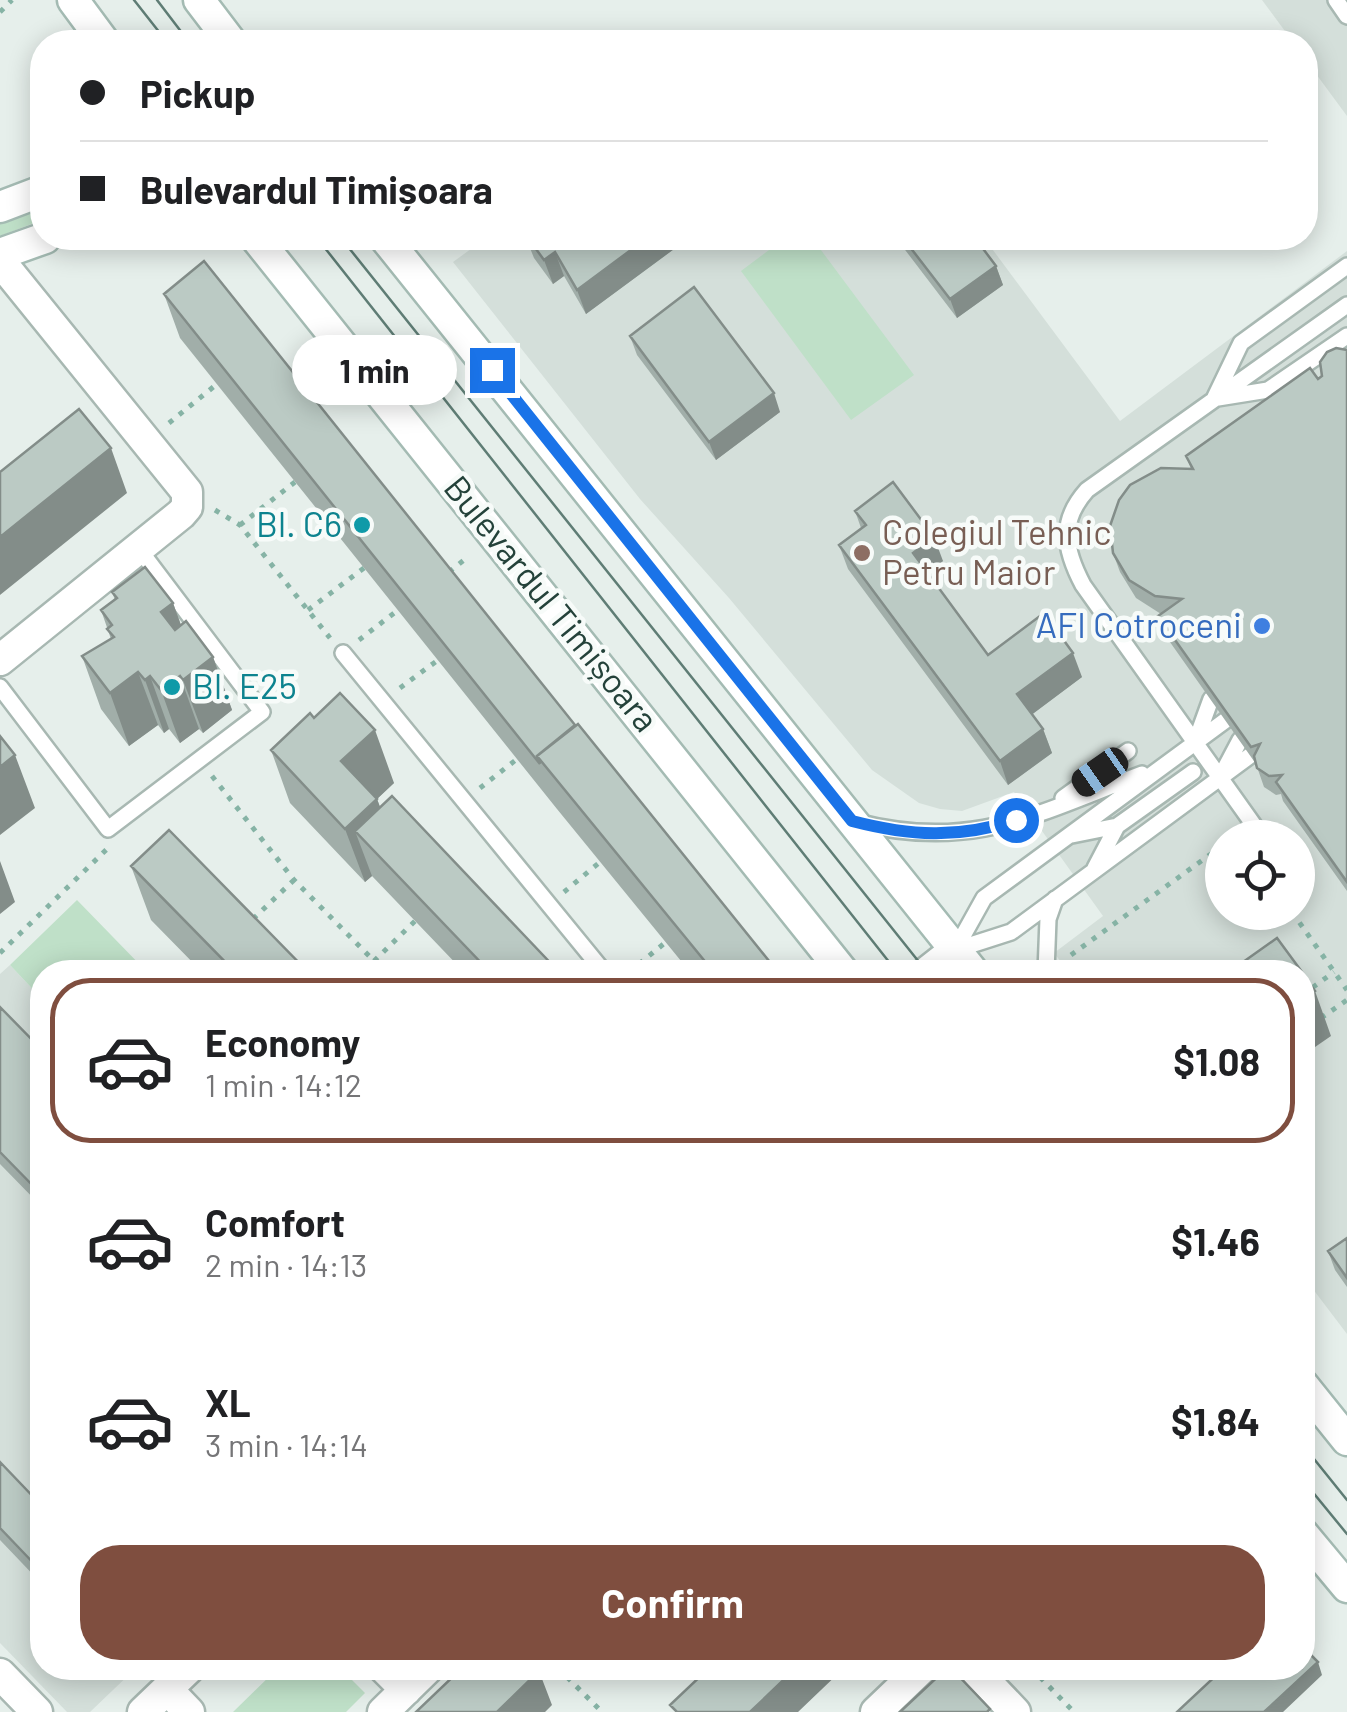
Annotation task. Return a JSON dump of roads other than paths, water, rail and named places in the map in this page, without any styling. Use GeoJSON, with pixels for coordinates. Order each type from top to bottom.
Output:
{"type":"FeatureCollection","features":[{"type":"Feature","properties":{"kind":"main road"},"geometry":{"type":"LineString","coordinates":[[73,0],[95,30]]}},
{"type":"Feature","properties":{"kind":"main road"},"geometry":{"type":"LineString","coordinates":[[199,0],[223,30]]}},
{"type":"Feature","properties":{"kind":"main road"},"geometry":{"type":"LineString","coordinates":[[0,207],[30,196]]}},
{"type":"Feature","properties":{"kind":"main road"},"geometry":{"type":"LineString","coordinates":[[0,660],[182,514],[188,502],[187,492],[0,258],[30,245]]}},
{"type":"Feature","properties":{"kind":"main road","name":"Bulevardul Timișoara"},"geometry":{"type":"LineString","coordinates":[[266,250],[833,960]]}},
{"type":"Feature","properties":{"kind":"main road"},"geometry":{"type":"LineString","coordinates":[[395,250],[963,960]]}},
{"type":"Feature","properties":{"kind":"main road"},"geometry":{"type":"LineString","coordinates":[[1315,1400],[1347,1440]]}},
{"type":"Feature","properties":{"kind":"main road"},"geometry":{"type":"LineString","coordinates":[[1315,1549],[1347,1588]]}},
{"type":"Feature","properties":{"kind":"main road"},"geometry":{"type":"LineString","coordinates":[[0,1674],[37,1712]]}},
{"type":"Feature","properties":{"kind":"main road"},"geometry":{"type":"LineString","coordinates":[[142,1712],[176,1680]]}},
{"type":"Feature","properties":{"kind":"main road"},"geometry":{"type":"LineString","coordinates":[[396,1680],[406,1690]]}},
{"type":"Feature","properties":{"kind":"main road"},"geometry":{"type":"LineString","coordinates":[[383,1712],[416,1680]]}},
{"type":"Feature","properties":{"kind":"main road"},"geometry":{"type":"LineString","coordinates":[[876,1712],[909,1680]]}},
{"type":"Feature","properties":{"kind":"main road"},"geometry":{"type":"LineString","coordinates":[[984,1680],[1015,1712]]}},
{"type":"Feature","properties":{"kind":"main road"},"geometry":{"type":"LineString","coordinates":[[166,1689],[189,1712]]}},
{"type":"Feature","properties":{"kind":"lane"},"geometry":{"type":"LineString","coordinates":[[1336,0],[1347,16]]}},
{"type":"Feature","properties":{"kind":"lane"},"geometry":{"type":"LineString","coordinates":[[1214,398],[1241,343],[1347,266]]}},
{"type":"Feature","properties":{"kind":"lane"},"geometry":{"type":"LineString","coordinates":[[1250,820],[1083,585],[1066,544],[1066,525],[1074,504],[1087,490],[1347,305]]}},
{"type":"Feature","properties":{"kind":"lane"},"geometry":{"type":"LineString","coordinates":[[1214,398],[1268,390],[1347,336]]}},
{"type":"Feature","properties":{"kind":"lane"},"geometry":{"type":"LineString","coordinates":[[0,687],[108,829],[262,712],[139,548]]}},
{"type":"Feature","properties":{"kind":"lane"},"geometry":{"type":"LineString","coordinates":[[343,654],[594,960]]}},
{"type":"Feature","properties":{"kind":"lane"},"geometry":{"type":"LineString","coordinates":[[1195,742],[1211,699]]}},
{"type":"Feature","properties":{"kind":"lane"},"geometry":{"type":"LineString","coordinates":[[964,960],[984,898],[1226,720]]}},
{"type":"Feature","properties":{"kind":"lane"},"geometry":{"type":"LineString","coordinates":[[1220,778],[1240,740]]}},
{"type":"Feature","properties":{"kind":"lane"},"geometry":{"type":"LineString","coordinates":[[1043,812],[1128,752]]}},
{"type":"Feature","properties":{"kind":"lane"},"geometry":{"type":"LineString","coordinates":[[966,960],[1011,932],[1250,755]]}},
{"type":"Feature","properties":{"kind":"lane"},"geometry":{"type":"LineString","coordinates":[[852,821],[892,831],[951,835],[1043,812],[1163,766]]}},
{"type":"Feature","properties":{"kind":"lane"},"geometry":{"type":"LineString","coordinates":[[1068,836],[1117,826],[1194,772]]}},
{"type":"Feature","properties":{"kind":"lane"},"geometry":{"type":"LineString","coordinates":[[1093,871],[1117,826]]}},
{"type":"Feature","properties":{"kind":"lane"},"geometry":{"type":"LineString","coordinates":[[1046,960],[1048,920],[1055,899]]}},
{"type":"Feature","properties":{"kind":"tram line"},"geometry":{"type":"LineString","coordinates":[[134,0],[158,30]]}},
{"type":"Feature","properties":{"kind":"tram line"},"geometry":{"type":"LineString","coordinates":[[157,0],[180,30]]}},
{"type":"Feature","properties":{"kind":"tram line"},"geometry":{"type":"LineString","coordinates":[[326,250],[888,960]]}},
{"type":"Feature","properties":{"kind":"tram line"},"geometry":{"type":"LineString","coordinates":[[351,250],[917,960]]}},
{"type":"Feature","properties":{"kind":"tram line"},"geometry":{"type":"LineString","coordinates":[[1315,1460],[1347,1500]]}},
{"type":"Feature","properties":{"kind":"tram line"},"geometry":{"type":"LineString","coordinates":[[1315,1495],[1347,1534]]}},
{"type":"Feature","properties":{"kind":"place","name":"Bl. C6"},"geometry":{"type":"Point","coordinates":[362,525]}},
{"type":"Feature","properties":{"kind":"place","name":"Colegiul Tehnic Petru Maior"},"geometry":{"type":"Point","coordinates":[862,553]}},
{"type":"Feature","properties":{"kind":"place","name":"AFI Cotroceni"},"geometry":{"type":"Point","coordinates":[1262,626]}},
{"type":"Feature","properties":{"kind":"place","name":"Bl. E25"},"geometry":{"type":"Point","coordinates":[172,687]}}]}
